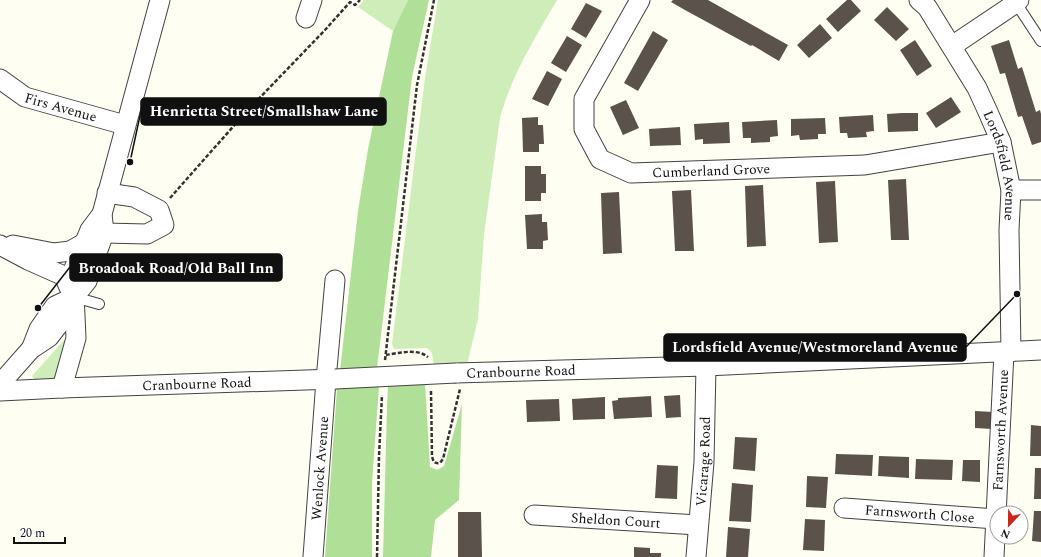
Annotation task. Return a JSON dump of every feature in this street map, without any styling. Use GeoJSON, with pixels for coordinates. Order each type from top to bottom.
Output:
{"type":"FeatureCollection","features":[{"type":"Feature","properties":{"kind":"street"},"geometry":{"type":"LineString","coordinates":[[0,384],[31,349],[50,337],[66,315],[74,297],[87,281],[107,193],[160,0]]}},
{"type":"Feature","properties":{"kind":"street"},"geometry":{"type":"LineString","coordinates":[[306,18],[312,0]]}},
{"type":"Feature","properties":{"kind":"street","name":"Cumberland Grove"},"geometry":{"type":"LineString","coordinates":[[640,0],[584,99],[584,129],[600,158],[631,173],[865,164],[1000,142]]}},
{"type":"Feature","properties":{"kind":"street","name":"Lordsfield Avenue"},"geometry":{"type":"LineString","coordinates":[[919,0],[927,7],[977,88],[1000,142],[1011,190],[1007,352]]}},
{"type":"Feature","properties":{"kind":"street"},"geometry":{"type":"LineString","coordinates":[[952,46],[1017,2]]}},
{"type":"Feature","properties":{"kind":"street","name":"Firs Avenue"},"geometry":{"type":"LineString","coordinates":[[0,79],[25,97],[125,125]]}},
{"type":"Feature","properties":{"kind":"street"},"geometry":{"type":"LineString","coordinates":[[1011,190],[1041,190]]}},
{"type":"Feature","properties":{"kind":"street"},"geometry":{"type":"LineString","coordinates":[[0,244],[54,253],[70,251],[95,242],[147,234],[164,225],[159,210],[134,197],[107,193]]}},
{"type":"Feature","properties":{"kind":"street"},"geometry":{"type":"LineString","coordinates":[[0,244],[28,260],[64,276],[74,297],[76,338],[62,388]]}},
{"type":"Feature","properties":{"kind":"street","name":"Wenlock Avenue"},"geometry":{"type":"LineString","coordinates":[[313,557],[330,380],[334,280]]}},
{"type":"Feature","properties":{"kind":"street","name":"Cranbourne Road"},"geometry":{"type":"LineString","coordinates":[[0,391],[330,380],[461,373],[706,366],[1041,350]]}},
{"type":"Feature","properties":{"kind":"street","name":"Farnsworth Avenue"},"geometry":{"type":"LineString","coordinates":[[997,505],[1007,352]]}},
{"type":"Feature","properties":{"kind":"street","name":"Vicarage Road"},"geometry":{"type":"LineString","coordinates":[[696,557],[704,462],[706,366]]}},
{"type":"Feature","properties":{"kind":"street","name":"Farnsworth Close"},"geometry":{"type":"LineString","coordinates":[[844,508],[989,518]]}},
{"type":"Feature","properties":{"kind":"street","name":"Sheldon Court"},"geometry":{"type":"LineString","coordinates":[[534,515],[698,525]]}},
{"type":"Feature","properties":{"kind":"street","name":"Farnsworth Avenue"},"geometry":{"type":"LineString","coordinates":[[994,557],[995,545]]}},
{"type":"Feature","properties":{"kind":"lane"},"geometry":{"type":"LineString","coordinates":[[1017,2],[1041,41]]}},
{"type":"Feature","properties":{"kind":"lane"},"geometry":{"type":"LineString","coordinates":[[74,297],[99,304]]}},
{"type":"Feature","properties":{"kind":"path"},"geometry":{"type":"LineString","coordinates":[[159,210],[246,112],[325,30],[349,1],[355,5],[360,0]]}},
{"type":"Feature","properties":{"kind":"path"},"geometry":{"type":"LineString","coordinates":[[408,162],[417,85],[434,0]]}},
{"type":"Feature","properties":{"kind":"path"},"geometry":{"type":"LineString","coordinates":[[386,355],[415,352],[423,353],[430,358]]}},
{"type":"Feature","properties":{"kind":"path"},"geometry":{"type":"LineString","coordinates":[[431,388],[432,456],[433,462],[440,463],[444,455],[461,373]]}},
{"type":"Feature","properties":{"kind":"green space"},"geometry":{"type":"Polygon","coordinates":[[[364,0],[408,0],[393,31],[358,7],[364,0]]]}},
{"type":"Feature","properties":{"kind":"green space"},"geometry":{"type":"Polygon","coordinates":[[[408,0],[429,0],[412,77],[377,368],[340,371],[358,211],[368,149],[393,31],[408,0]]]}},
{"type":"Feature","properties":{"kind":"green space"},"geometry":{"type":"Polygon","coordinates":[[[438,0],[557,0],[517,72],[510,87],[500,118],[484,235],[478,319],[467,365],[434,365],[432,353],[427,348],[394,349],[392,344],[425,78],[438,0]]]}},
{"type":"Feature","properties":{"kind":"green space"},"geometry":{"type":"Polygon","coordinates":[[[64,340],[67,341],[58,375],[54,380],[35,380],[32,376],[64,340]]]}},
{"type":"Feature","properties":{"kind":"green space"},"geometry":{"type":"Polygon","coordinates":[[[425,383],[430,467],[437,470],[444,466],[462,404],[459,500],[435,520],[431,557],[383,557],[388,385],[425,383]]]}},
{"type":"Feature","properties":{"kind":"green space"},"geometry":{"type":"Polygon","coordinates":[[[379,386],[372,483],[372,557],[325,557],[337,389],[379,386]]]}},
{"type":"Feature","properties":{"kind":"building"},"geometry":{"type":"Polygon","coordinates":[[[673,0],[708,0],[788,45],[779,61],[671,2],[673,0]]]}},
{"type":"Feature","properties":{"kind":"building"},"geometry":{"type":"Polygon","coordinates":[[[847,0],[851,0],[861,11],[838,32],[826,19],[847,0]]]}},
{"type":"Feature","properties":{"kind":"building"},"geometry":{"type":"Polygon","coordinates":[[[586,3],[602,11],[586,38],[571,29],[586,3]]]}},
{"type":"Feature","properties":{"kind":"building"},"geometry":{"type":"Polygon","coordinates":[[[887,7],[909,29],[896,41],[874,20],[887,7]]]}},
{"type":"Feature","properties":{"kind":"building"},"geometry":{"type":"Polygon","coordinates":[[[820,24],[832,38],[809,58],[797,45],[820,24]]]}},
{"type":"Feature","properties":{"kind":"building"},"geometry":{"type":"Polygon","coordinates":[[[653,31],[668,40],[638,91],[624,83],[653,31]]]}},
{"type":"Feature","properties":{"kind":"building"},"geometry":{"type":"Polygon","coordinates":[[[567,36],[582,45],[566,72],[551,63],[567,36]]]}},
{"type":"Feature","properties":{"kind":"building"},"geometry":{"type":"Polygon","coordinates":[[[915,40],[932,66],[917,76],[900,50],[915,40]]]}},
{"type":"Feature","properties":{"kind":"building"},"geometry":{"type":"Polygon","coordinates":[[[1009,40],[1018,69],[1022,67],[1036,112],[1040,110],[1041,114],[1041,142],[1032,145],[1022,116],[1018,117],[1005,73],[1000,74],[991,46],[1009,40]]]}},
{"type":"Feature","properties":{"kind":"building"},"geometry":{"type":"Polygon","coordinates":[[[547,71],[562,79],[548,106],[532,99],[547,71]]]}},
{"type":"Feature","properties":{"kind":"building"},"geometry":{"type":"Polygon","coordinates":[[[951,97],[961,112],[936,128],[926,113],[951,97]]]}},
{"type":"Feature","properties":{"kind":"building"},"geometry":{"type":"Polygon","coordinates":[[[626,100],[639,128],[623,135],[610,107],[626,100]]]}},
{"type":"Feature","properties":{"kind":"building"},"geometry":{"type":"Polygon","coordinates":[[[918,113],[918,131],[888,132],[887,114],[918,113]]]}},
{"type":"Feature","properties":{"kind":"building"},"geometry":{"type":"Polygon","coordinates":[[[873,115],[874,131],[866,132],[867,137],[848,138],[847,133],[840,133],[839,117],[873,115]]]}},
{"type":"Feature","properties":{"kind":"building"},"geometry":{"type":"Polygon","coordinates":[[[538,117],[538,125],[543,125],[544,144],[539,144],[539,152],[523,152],[522,118],[538,117]]]}},
{"type":"Feature","properties":{"kind":"building"},"geometry":{"type":"Polygon","coordinates":[[[825,118],[826,134],[818,134],[818,139],[800,140],[799,135],[791,136],[791,119],[825,118]]]}},
{"type":"Feature","properties":{"kind":"building"},"geometry":{"type":"Polygon","coordinates":[[[777,120],[778,136],[770,137],[770,142],[751,143],[751,138],[743,138],[742,122],[777,120]]]}},
{"type":"Feature","properties":{"kind":"building"},"geometry":{"type":"Polygon","coordinates":[[[729,122],[730,143],[703,144],[703,139],[695,140],[694,124],[729,122]]]}},
{"type":"Feature","properties":{"kind":"building"},"geometry":{"type":"Polygon","coordinates":[[[680,127],[681,145],[650,146],[649,129],[680,127]]]}},
{"type":"Feature","properties":{"kind":"building"},"geometry":{"type":"Polygon","coordinates":[[[525,166],[541,166],[541,174],[546,174],[546,193],[541,193],[541,201],[525,201],[525,166]]]}},
{"type":"Feature","properties":{"kind":"building"},"geometry":{"type":"Polygon","coordinates":[[[906,179],[909,240],[891,240],[888,180],[906,179]]]}},
{"type":"Feature","properties":{"kind":"building"},"geometry":{"type":"Polygon","coordinates":[[[835,181],[838,242],[819,243],[816,182],[835,181]]]}},
{"type":"Feature","properties":{"kind":"building"},"geometry":{"type":"Polygon","coordinates":[[[763,185],[766,246],[747,247],[745,186],[763,185]]]}},
{"type":"Feature","properties":{"kind":"building"},"geometry":{"type":"Polygon","coordinates":[[[691,190],[694,251],[675,251],[672,191],[691,190]]]}},
{"type":"Feature","properties":{"kind":"building"},"geometry":{"type":"Polygon","coordinates":[[[619,192],[622,253],[603,254],[601,193],[619,192]]]}},
{"type":"Feature","properties":{"kind":"building"},"geometry":{"type":"Polygon","coordinates":[[[542,214],[542,222],[547,222],[548,240],[543,241],[543,249],[527,249],[525,215],[542,214]]]}},
{"type":"Feature","properties":{"kind":"building"},"geometry":{"type":"Polygon","coordinates":[[[680,395],[681,417],[666,418],[664,396],[680,395]]]}},
{"type":"Feature","properties":{"kind":"building"},"geometry":{"type":"Polygon","coordinates":[[[651,396],[652,417],[614,419],[612,401],[618,400],[618,398],[651,396]]]}},
{"type":"Feature","properties":{"kind":"building"},"geometry":{"type":"Polygon","coordinates":[[[605,397],[605,419],[573,420],[572,399],[605,397]]]}},
{"type":"Feature","properties":{"kind":"building"},"geometry":{"type":"Polygon","coordinates":[[[559,399],[560,421],[527,422],[526,400],[559,399]]]}},
{"type":"Feature","properties":{"kind":"building"},"geometry":{"type":"Polygon","coordinates":[[[975,411],[993,412],[992,429],[975,428],[975,411]]]}},
{"type":"Feature","properties":{"kind":"building"},"geometry":{"type":"Polygon","coordinates":[[[1031,425],[1041,426],[1041,456],[1030,456],[1031,425]]]}},
{"type":"Feature","properties":{"kind":"building"},"geometry":{"type":"Polygon","coordinates":[[[735,437],[757,438],[755,471],[733,469],[735,437]]]}},
{"type":"Feature","properties":{"kind":"building"},"geometry":{"type":"Polygon","coordinates":[[[836,454],[873,455],[872,476],[835,474],[836,454]]]}},
{"type":"Feature","properties":{"kind":"building"},"geometry":{"type":"Polygon","coordinates":[[[879,456],[909,457],[909,478],[878,476],[879,456]]]}},
{"type":"Feature","properties":{"kind":"building"},"geometry":{"type":"Polygon","coordinates":[[[916,459],[953,460],[952,480],[915,479],[916,459]]]}},
{"type":"Feature","properties":{"kind":"building"},"geometry":{"type":"Polygon","coordinates":[[[963,460],[980,460],[980,482],[962,481],[963,460]]]}},
{"type":"Feature","properties":{"kind":"building"},"geometry":{"type":"Polygon","coordinates":[[[657,465],[678,466],[677,499],[655,498],[657,465]]]}},
{"type":"Feature","properties":{"kind":"building"},"geometry":{"type":"Polygon","coordinates":[[[1035,468],[1041,468],[1041,499],[1034,499],[1035,468]]]}},
{"type":"Feature","properties":{"kind":"building"},"geometry":{"type":"Polygon","coordinates":[[[807,476],[828,477],[826,508],[806,507],[807,476]]]}},
{"type":"Feature","properties":{"kind":"building"},"geometry":{"type":"Polygon","coordinates":[[[732,483],[753,485],[751,522],[729,521],[732,483]]]}},
{"type":"Feature","properties":{"kind":"building"},"geometry":{"type":"Polygon","coordinates":[[[1034,511],[1041,511],[1041,542],[1032,541],[1034,511]]]}},
{"type":"Feature","properties":{"kind":"building"},"geometry":{"type":"Polygon","coordinates":[[[458,512],[481,512],[482,557],[458,557],[458,512]]]}},
{"type":"Feature","properties":{"kind":"building"},"geometry":{"type":"Polygon","coordinates":[[[805,519],[825,520],[824,551],[803,550],[805,519]]]}},
{"type":"Feature","properties":{"kind":"building"},"geometry":{"type":"Polygon","coordinates":[[[728,527],[750,529],[748,557],[726,557],[728,527]]]}},
{"type":"Feature","properties":{"kind":"building"},"geometry":{"type":"Polygon","coordinates":[[[634,547],[650,548],[650,553],[661,553],[661,557],[634,557],[634,547]]]}},
{"type":"Feature","properties":{"kind":"place","name":"Henrietta Street/Smallshaw Lane"},"geometry":{"type":"Point","coordinates":[130,162]}},
{"type":"Feature","properties":{"kind":"place","name":"Lordsfield Avenue/Westmoreland Avenue"},"geometry":{"type":"Point","coordinates":[1017,294]}},
{"type":"Feature","properties":{"kind":"place","name":"Broadoak Road/Old Ball Inn"},"geometry":{"type":"Point","coordinates":[38,308]}}]}
